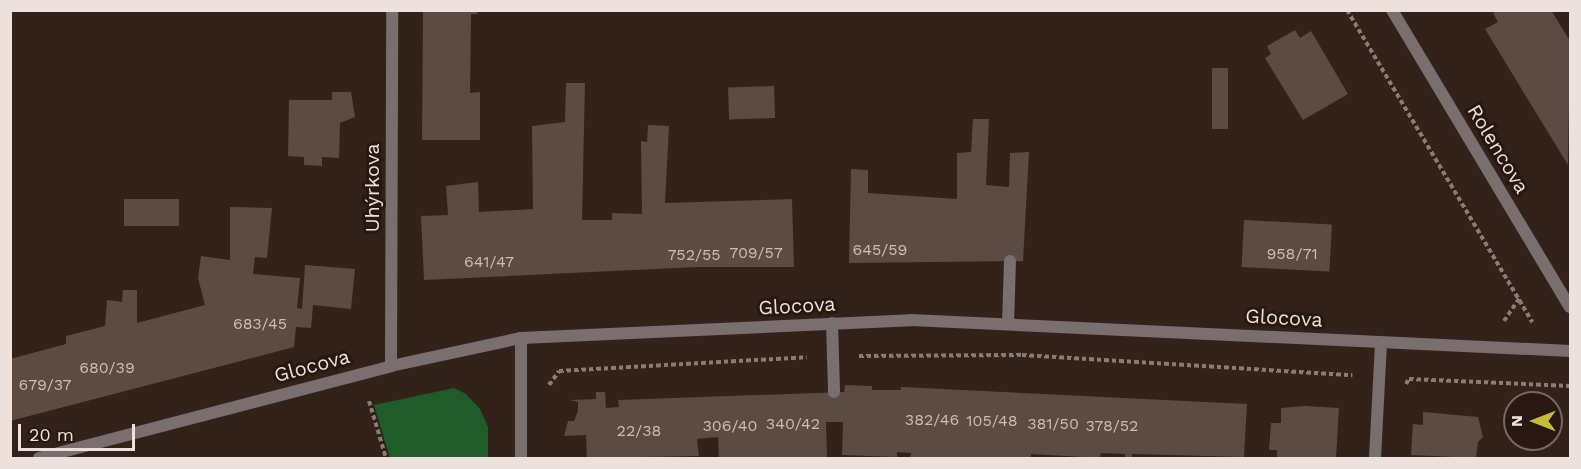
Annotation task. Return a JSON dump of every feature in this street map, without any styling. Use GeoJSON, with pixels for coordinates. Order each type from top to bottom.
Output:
{"type":"FeatureCollection","features":[{"type":"Feature","properties":{"kind":"street","name":"Uhýrkova"},"geometry":{"type":"LineString","coordinates":[[391,366],[392,10]]}},
{"type":"Feature","properties":{"kind":"street","name":"Rolencova"},"geometry":{"type":"LineString","coordinates":[[1392,10],[1570,307]]}},
{"type":"Feature","properties":{"kind":"street"},"geometry":{"type":"LineString","coordinates":[[1008,324],[1010,261]]}},
{"type":"Feature","properties":{"kind":"street","name":"Glocova"},"geometry":{"type":"LineString","coordinates":[[39,459],[391,366],[521,338],[911,320],[1570,351]]}},
{"type":"Feature","properties":{"kind":"street"},"geometry":{"type":"LineString","coordinates":[[832,323],[834,392]]}},
{"type":"Feature","properties":{"kind":"street"},"geometry":{"type":"LineString","coordinates":[[521,338],[521,459]]}},
{"type":"Feature","properties":{"kind":"street"},"geometry":{"type":"LineString","coordinates":[[1375,459],[1381,343]]}},
{"type":"Feature","properties":{"kind":"path"},"geometry":{"type":"LineString","coordinates":[[1347,10],[1570,385]]}},
{"type":"Feature","properties":{"kind":"path"},"geometry":{"type":"LineString","coordinates":[[544,392],[559,371],[833,356],[1022,355],[1351,375],[1355,384]]}},
{"type":"Feature","properties":{"kind":"path"},"geometry":{"type":"LineString","coordinates":[[1404,387],[1409,379],[1570,385]]}},
{"type":"Feature","properties":{"kind":"path"},"geometry":{"type":"LineString","coordinates":[[369,401],[386,459]]}},
{"type":"Feature","properties":{"kind":"green space"},"geometry":{"type":"Polygon","coordinates":[[[454,388],[466,394],[480,409],[488,427],[488,458],[390,458],[374,405],[454,388]]]}},
{"type":"Feature","properties":{"kind":"building"},"geometry":{"type":"Polygon","coordinates":[[[423,10],[477,10],[477,14],[471,14],[470,93],[480,92],[480,140],[422,140],[423,10]]]}},
{"type":"Feature","properties":{"kind":"building"},"geometry":{"type":"Polygon","coordinates":[[[1498,10],[1551,10],[1570,41],[1568,165],[1485,29],[1498,22],[1493,13],[1498,10]]]}},
{"type":"Feature","properties":{"kind":"building"},"geometry":{"type":"Polygon","coordinates":[[[1295,30],[1300,38],[1311,31],[1348,94],[1303,120],[1265,58],[1271,54],[1267,46],[1295,30]]]}},
{"type":"Feature","properties":{"kind":"building"},"geometry":{"type":"Polygon","coordinates":[[[1212,68],[1228,68],[1228,129],[1212,129],[1212,68]]]}},
{"type":"Feature","properties":{"kind":"building"},"geometry":{"type":"Polygon","coordinates":[[[566,83],[585,83],[582,220],[612,220],[612,213],[642,214],[641,141],[647,142],[648,125],[669,126],[665,203],[792,199],[794,267],[696,267],[424,280],[421,216],[448,215],[446,186],[478,182],[479,212],[533,209],[532,126],[565,122],[566,83]]]}},
{"type":"Feature","properties":{"kind":"building"},"geometry":{"type":"Polygon","coordinates":[[[774,86],[775,118],[729,120],[728,88],[774,86]]]}},
{"type":"Feature","properties":{"kind":"building"},"geometry":{"type":"Polygon","coordinates":[[[332,92],[351,92],[355,117],[340,123],[339,158],[322,157],[322,166],[304,165],[304,157],[288,156],[289,100],[332,100],[332,92]]]}},
{"type":"Feature","properties":{"kind":"building"},"geometry":{"type":"Polygon","coordinates":[[[973,119],[989,119],[986,185],[1009,187],[1010,153],[1029,152],[1023,261],[849,263],[851,169],[868,170],[868,193],[957,199],[957,153],[971,152],[973,119]]]}},
{"type":"Feature","properties":{"kind":"building"},"geometry":{"type":"Polygon","coordinates":[[[124,199],[179,199],[179,226],[124,226],[124,199]]]}},
{"type":"Feature","properties":{"kind":"building"},"geometry":{"type":"Polygon","coordinates":[[[230,207],[272,208],[267,258],[255,257],[253,274],[300,278],[297,308],[302,309],[305,265],[355,269],[351,309],[313,305],[311,328],[296,327],[294,347],[10,421],[10,359],[66,344],[66,336],[105,326],[107,300],[122,302],[123,290],[137,290],[137,323],[205,305],[198,278],[201,256],[230,260],[230,207]]]}},
{"type":"Feature","properties":{"kind":"building"},"geometry":{"type":"Polygon","coordinates":[[[1244,220],[1332,225],[1329,272],[1242,267],[1244,220]]]}},
{"type":"Feature","properties":{"kind":"building"},"geometry":{"type":"Polygon","coordinates":[[[845,385],[872,386],[872,390],[901,390],[901,387],[1247,404],[1244,457],[1132,454],[1132,458],[1125,458],[1125,454],[1101,453],[1100,458],[1031,454],[1031,458],[910,458],[911,453],[897,452],[897,457],[842,455],[843,422],[826,422],[827,457],[815,458],[719,458],[718,437],[697,439],[699,456],[587,458],[586,435],[564,436],[568,421],[574,421],[578,411],[578,402],[570,400],[596,399],[596,392],[605,392],[606,408],[619,407],[618,400],[844,392],[845,385]]]}},
{"type":"Feature","properties":{"kind":"building"},"geometry":{"type":"Polygon","coordinates":[[[1305,406],[1339,408],[1336,458],[1277,458],[1277,450],[1269,450],[1271,423],[1281,423],[1281,408],[1305,406]]]}},
{"type":"Feature","properties":{"kind":"building"},"geometry":{"type":"Polygon","coordinates":[[[1423,412],[1478,417],[1483,437],[1478,442],[1476,458],[1411,455],[1413,424],[1423,425],[1423,412]]]}}]}
